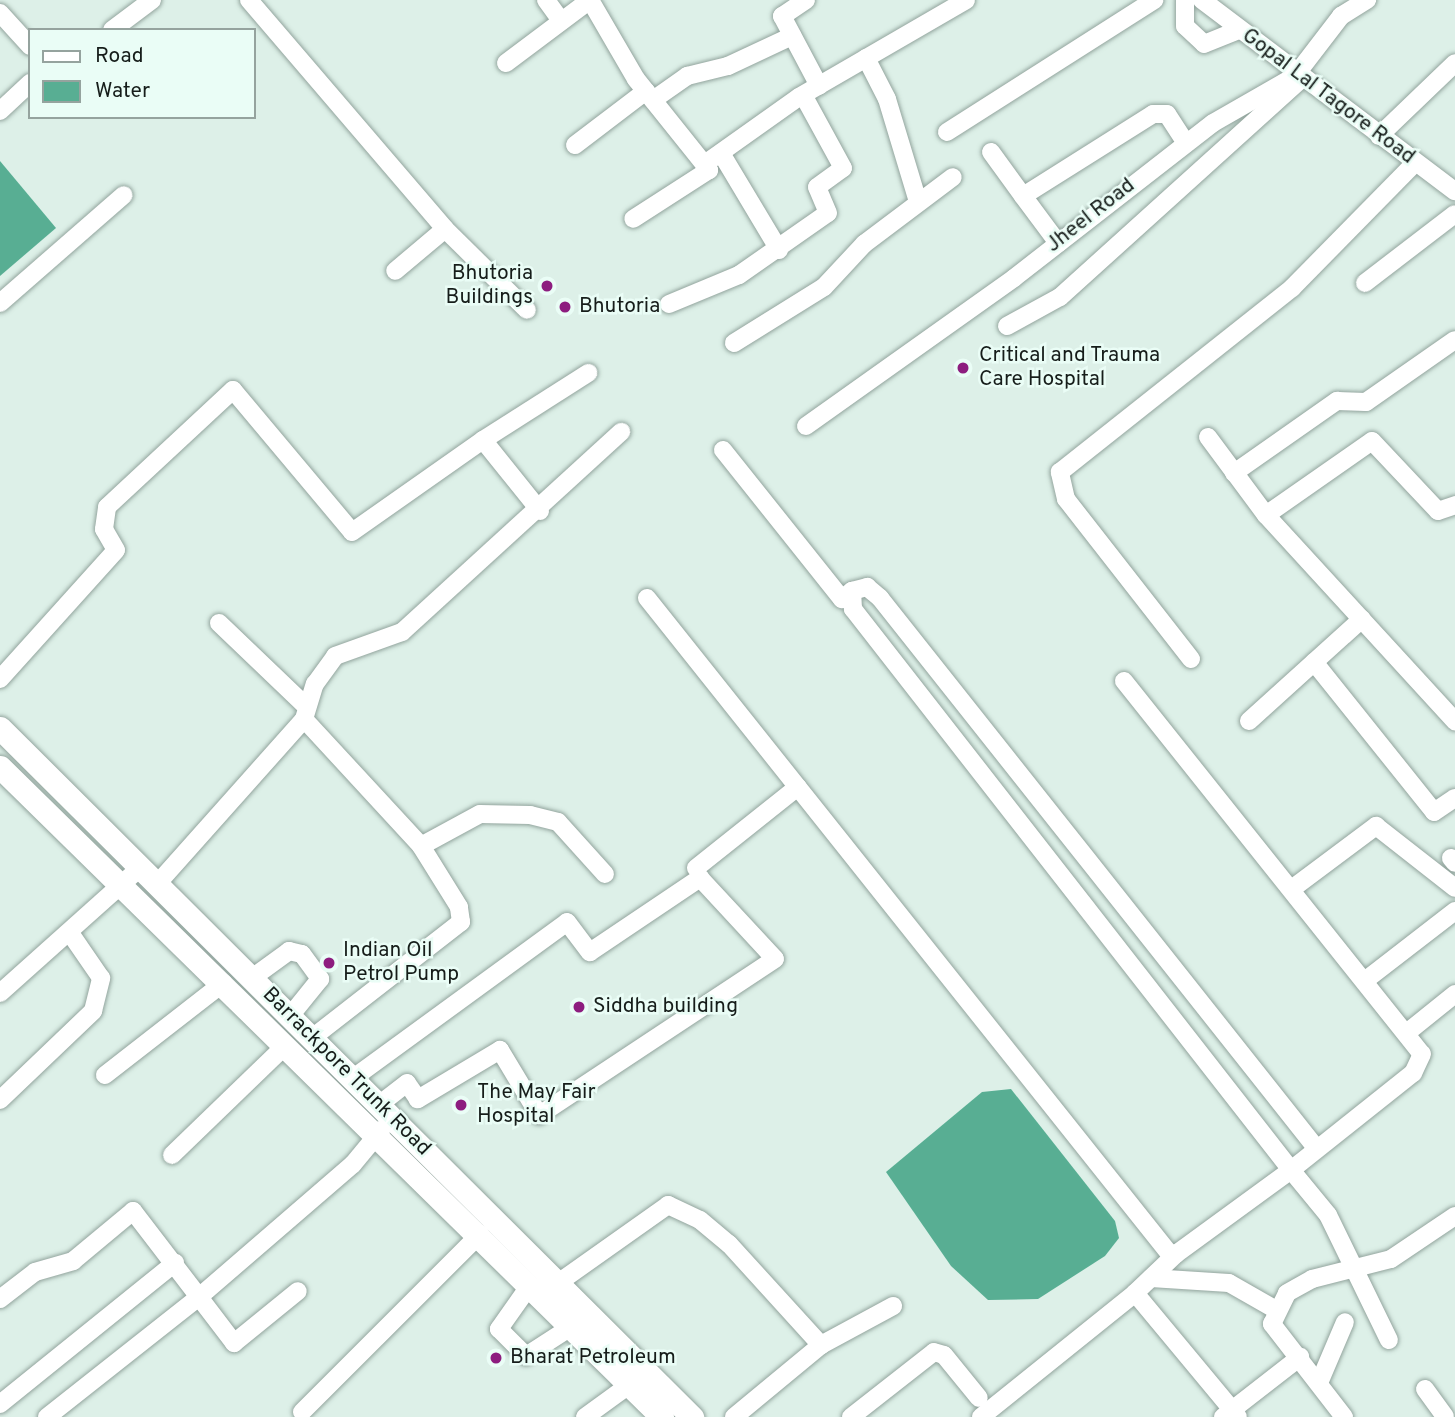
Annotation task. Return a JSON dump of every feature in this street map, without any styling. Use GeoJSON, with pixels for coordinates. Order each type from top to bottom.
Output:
{"type":"FeatureCollection","features":[{"type":"Feature","properties":{"kind":"main road","name":"Barrackpore Trunk Road"},"geometry":{"type":"LineString","coordinates":[[0,728],[558,1283],[580,1321],[629,1385],[662,1417]]}},
{"type":"Feature","properties":{"kind":"main road","name":"Barrackpore Trunk Road"},"geometry":{"type":"LineString","coordinates":[[0,767],[530,1284],[580,1321],[692,1417]]}},
{"type":"Feature","properties":{"kind":"street"},"geometry":{"type":"LineString","coordinates":[[115,28],[152,0]]}},
{"type":"Feature","properties":{"kind":"street"},"geometry":{"type":"LineString","coordinates":[[249,0],[445,229],[527,310]]}},
{"type":"Feature","properties":{"kind":"street"},"geometry":{"type":"LineString","coordinates":[[546,0],[561,21]]}},
{"type":"Feature","properties":{"kind":"street"},"geometry":{"type":"LineString","coordinates":[[506,63],[590,0],[650,96],[714,158],[779,250]]}},
{"type":"Feature","properties":{"kind":"street"},"geometry":{"type":"LineString","coordinates":[[669,304],[779,250],[828,213],[817,187],[843,168],[782,16],[806,0]]}},
{"type":"Feature","properties":{"kind":"street"},"geometry":{"type":"LineString","coordinates":[[633,219],[705,176],[714,158],[811,90],[866,58],[943,5],[966,0]]}},
{"type":"Feature","properties":{"kind":"street"},"geometry":{"type":"LineString","coordinates":[[947,132],[1154,0]]}},
{"type":"Feature","properties":{"kind":"street"},"geometry":{"type":"LineString","coordinates":[[1185,0],[1183,21],[1203,44],[1238,30]]}},
{"type":"Feature","properties":{"kind":"street","name":"Gopal Lal Tagore Road"},"geometry":{"type":"LineString","coordinates":[[1202,0],[1298,77],[1455,191]]}},
{"type":"Feature","properties":{"kind":"street","name":"Jheel Road"},"geometry":{"type":"LineString","coordinates":[[806,426],[1058,243],[1186,142],[1273,83],[1298,77],[1341,16],[1367,0]]}},
{"type":"Feature","properties":{"kind":"street"},"geometry":{"type":"LineString","coordinates":[[0,13],[28,44]]}},
{"type":"Feature","properties":{"kind":"street"},"geometry":{"type":"LineString","coordinates":[[575,145],[650,96],[687,76],[728,66],[792,36]]}},
{"type":"Feature","properties":{"kind":"street"},"geometry":{"type":"LineString","coordinates":[[866,58],[887,99],[918,202]]}},
{"type":"Feature","properties":{"kind":"street"},"geometry":{"type":"LineString","coordinates":[[1378,136],[1455,62]]}},
{"type":"Feature","properties":{"kind":"street"},"geometry":{"type":"LineString","coordinates":[[1007,326],[1060,297],[1298,77]]}},
{"type":"Feature","properties":{"kind":"street"},"geometry":{"type":"LineString","coordinates":[[0,111],[28,85]]}},
{"type":"Feature","properties":{"kind":"street"},"geometry":{"type":"LineString","coordinates":[[1023,196],[1153,114],[1167,114],[1186,142]]}},
{"type":"Feature","properties":{"kind":"street"},"geometry":{"type":"LineString","coordinates":[[991,152],[1058,243]]}},
{"type":"Feature","properties":{"kind":"street"},"geometry":{"type":"LineString","coordinates":[[1191,659],[1066,499],[1060,472],[1292,288],[1415,163]]}},
{"type":"Feature","properties":{"kind":"street"},"geometry":{"type":"LineString","coordinates":[[734,343],[824,287],[864,244],[953,177]]}},
{"type":"Feature","properties":{"kind":"street"},"geometry":{"type":"LineString","coordinates":[[0,303],[124,195]]}},
{"type":"Feature","properties":{"kind":"street"},"geometry":{"type":"LineString","coordinates":[[1365,283],[1455,214]]}},
{"type":"Feature","properties":{"kind":"street"},"geometry":{"type":"LineString","coordinates":[[395,271],[445,229]]}},
{"type":"Feature","properties":{"kind":"street"},"geometry":{"type":"LineString","coordinates":[[1234,473],[1337,401],[1366,402],[1455,340]]}},
{"type":"Feature","properties":{"kind":"street"},"geometry":{"type":"LineString","coordinates":[[0,679],[116,550],[104,529],[107,507],[233,390],[352,532],[483,440],[588,373]]}},
{"type":"Feature","properties":{"kind":"street"},"geometry":{"type":"LineString","coordinates":[[0,993],[123,887],[149,875],[305,712],[335,656],[393,639],[540,510],[621,432]]}},
{"type":"Feature","properties":{"kind":"street"},"geometry":{"type":"LineString","coordinates":[[1208,437],[1266,515],[1455,721]]}},
{"type":"Feature","properties":{"kind":"street"},"geometry":{"type":"LineString","coordinates":[[483,440],[540,510]]}},
{"type":"Feature","properties":{"kind":"street"},"geometry":{"type":"LineString","coordinates":[[1266,515],[1372,441],[1438,511],[1455,505]]}},
{"type":"Feature","properties":{"kind":"street"},"geometry":{"type":"LineString","coordinates":[[723,450],[842,600],[852,591],[867,587],[880,598],[1317,1149]]}},
{"type":"Feature","properties":{"kind":"street"},"geometry":{"type":"LineString","coordinates":[[852,591],[853,608],[1328,1215],[1351,1269],[1389,1340]]}},
{"type":"Feature","properties":{"kind":"street"},"geometry":{"type":"LineString","coordinates":[[647,598],[1176,1254]]}},
{"type":"Feature","properties":{"kind":"street"},"geometry":{"type":"LineString","coordinates":[[1249,721],[1362,619]]}},
{"type":"Feature","properties":{"kind":"street"},"geometry":{"type":"LineString","coordinates":[[219,623],[305,712],[421,846],[459,907],[461,922],[312,1038]]}},
{"type":"Feature","properties":{"kind":"street"},"geometry":{"type":"LineString","coordinates":[[1314,662],[1434,812],[1455,798]]}},
{"type":"Feature","properties":{"kind":"street"},"geometry":{"type":"LineString","coordinates":[[982,1417],[1135,1293],[1176,1254],[1291,1170],[1419,1066],[1422,1054],[1409,1031],[1124,681]]}},
{"type":"Feature","properties":{"kind":"street"},"geometry":{"type":"LineString","coordinates":[[696,868],[798,787]]}},
{"type":"Feature","properties":{"kind":"street"},"geometry":{"type":"LineString","coordinates":[[421,846],[480,814],[530,815],[558,822],[605,874]]}},
{"type":"Feature","properties":{"kind":"street"},"geometry":{"type":"LineString","coordinates":[[1293,888],[1376,826],[1455,888]]}},
{"type":"Feature","properties":{"kind":"street"},"geometry":{"type":"LineString","coordinates":[[47,1417],[199,1297],[380,1139],[383,1109],[407,1083],[418,1098],[500,1050],[539,1115],[775,959],[700,878],[590,952],[566,922],[352,1079]]}},
{"type":"Feature","properties":{"kind":"street"},"geometry":{"type":"LineString","coordinates":[[1367,979],[1455,911]]}},
{"type":"Feature","properties":{"kind":"street"},"geometry":{"type":"LineString","coordinates":[[0,1100],[93,1011],[101,978],[70,933]]}},
{"type":"Feature","properties":{"kind":"street"},"geometry":{"type":"LineString","coordinates":[[252,978],[289,951],[302,954],[320,979],[290,1016]]}},
{"type":"Feature","properties":{"kind":"street"},"geometry":{"type":"LineString","coordinates":[[106,1075],[223,983]]}},
{"type":"Feature","properties":{"kind":"street"},"geometry":{"type":"LineString","coordinates":[[1409,1031],[1455,994]]}},
{"type":"Feature","properties":{"kind":"street"},"geometry":{"type":"LineString","coordinates":[[172,1155],[286,1045]]}},
{"type":"Feature","properties":{"kind":"street"},"geometry":{"type":"LineString","coordinates":[[558,1283],[667,1205],[700,1220],[729,1244],[821,1345]]}},
{"type":"Feature","properties":{"kind":"street"},"geometry":{"type":"LineString","coordinates":[[0,1299],[35,1272],[73,1261],[133,1210],[234,1343],[298,1292]]}},
{"type":"Feature","properties":{"kind":"street"},"geometry":{"type":"LineString","coordinates":[[1344,1417],[1272,1324],[1287,1293],[1351,1269],[1391,1259],[1455,1216]]}},
{"type":"Feature","properties":{"kind":"street"},"geometry":{"type":"LineString","coordinates":[[302,1412],[480,1234]]}},
{"type":"Feature","properties":{"kind":"street"},"geometry":{"type":"LineString","coordinates":[[0,1404],[175,1263]]}},
{"type":"Feature","properties":{"kind":"street"},"geometry":{"type":"LineString","coordinates":[[1151,1278],[1229,1283],[1278,1311]]}},
{"type":"Feature","properties":{"kind":"street"},"geometry":{"type":"LineString","coordinates":[[530,1284],[500,1323],[500,1333],[529,1357],[580,1321]]}},
{"type":"Feature","properties":{"kind":"street"},"geometry":{"type":"LineString","coordinates":[[1135,1293],[1231,1415],[1300,1357]]}},
{"type":"Feature","properties":{"kind":"street"},"geometry":{"type":"LineString","coordinates":[[734,1417],[821,1345],[892,1306]]}},
{"type":"Feature","properties":{"kind":"street"},"geometry":{"type":"LineString","coordinates":[[1319,1383],[1345,1322]]}},
{"type":"Feature","properties":{"kind":"street"},"geometry":{"type":"LineString","coordinates":[[851,1417],[934,1352],[944,1355],[979,1398]]}},
{"type":"Feature","properties":{"kind":"street"},"geometry":{"type":"LineString","coordinates":[[585,1417],[629,1385]]}},
{"type":"Feature","properties":{"kind":"street"},"geometry":{"type":"LineString","coordinates":[[1425,1389],[1445,1417]]}},
{"type":"Feature","properties":{"kind":"water"},"geometry":{"type":"Polygon","coordinates":[[[0,161],[56,228],[0,276],[0,161]]]}},
{"type":"Feature","properties":{"kind":"water"},"geometry":{"type":"Polygon","coordinates":[[[1011,1089],[1115,1221],[1119,1238],[1105,1256],[1038,1299],[988,1300],[951,1266],[886,1172],[982,1092],[1011,1089]]]}},
{"type":"Feature","properties":{"kind":"place","name":"Bhutoria Buildings"},"geometry":{"type":"Point","coordinates":[547,286]}},
{"type":"Feature","properties":{"kind":"place","name":"Bhutoria"},"geometry":{"type":"Point","coordinates":[565,307]}},
{"type":"Feature","properties":{"kind":"place","name":"Critical and Trauma Care Hospital"},"geometry":{"type":"Point","coordinates":[963,368]}},
{"type":"Feature","properties":{"kind":"place","name":"Indian Oil Petrol Pump"},"geometry":{"type":"Point","coordinates":[329,963]}},
{"type":"Feature","properties":{"kind":"place","name":"Siddha building"},"geometry":{"type":"Point","coordinates":[579,1007]}},
{"type":"Feature","properties":{"kind":"place","name":"The May Fair Hospital"},"geometry":{"type":"Point","coordinates":[461,1105]}},
{"type":"Feature","properties":{"kind":"place","name":"Bharat Petroleum"},"geometry":{"type":"Point","coordinates":[496,1358]}}]}
